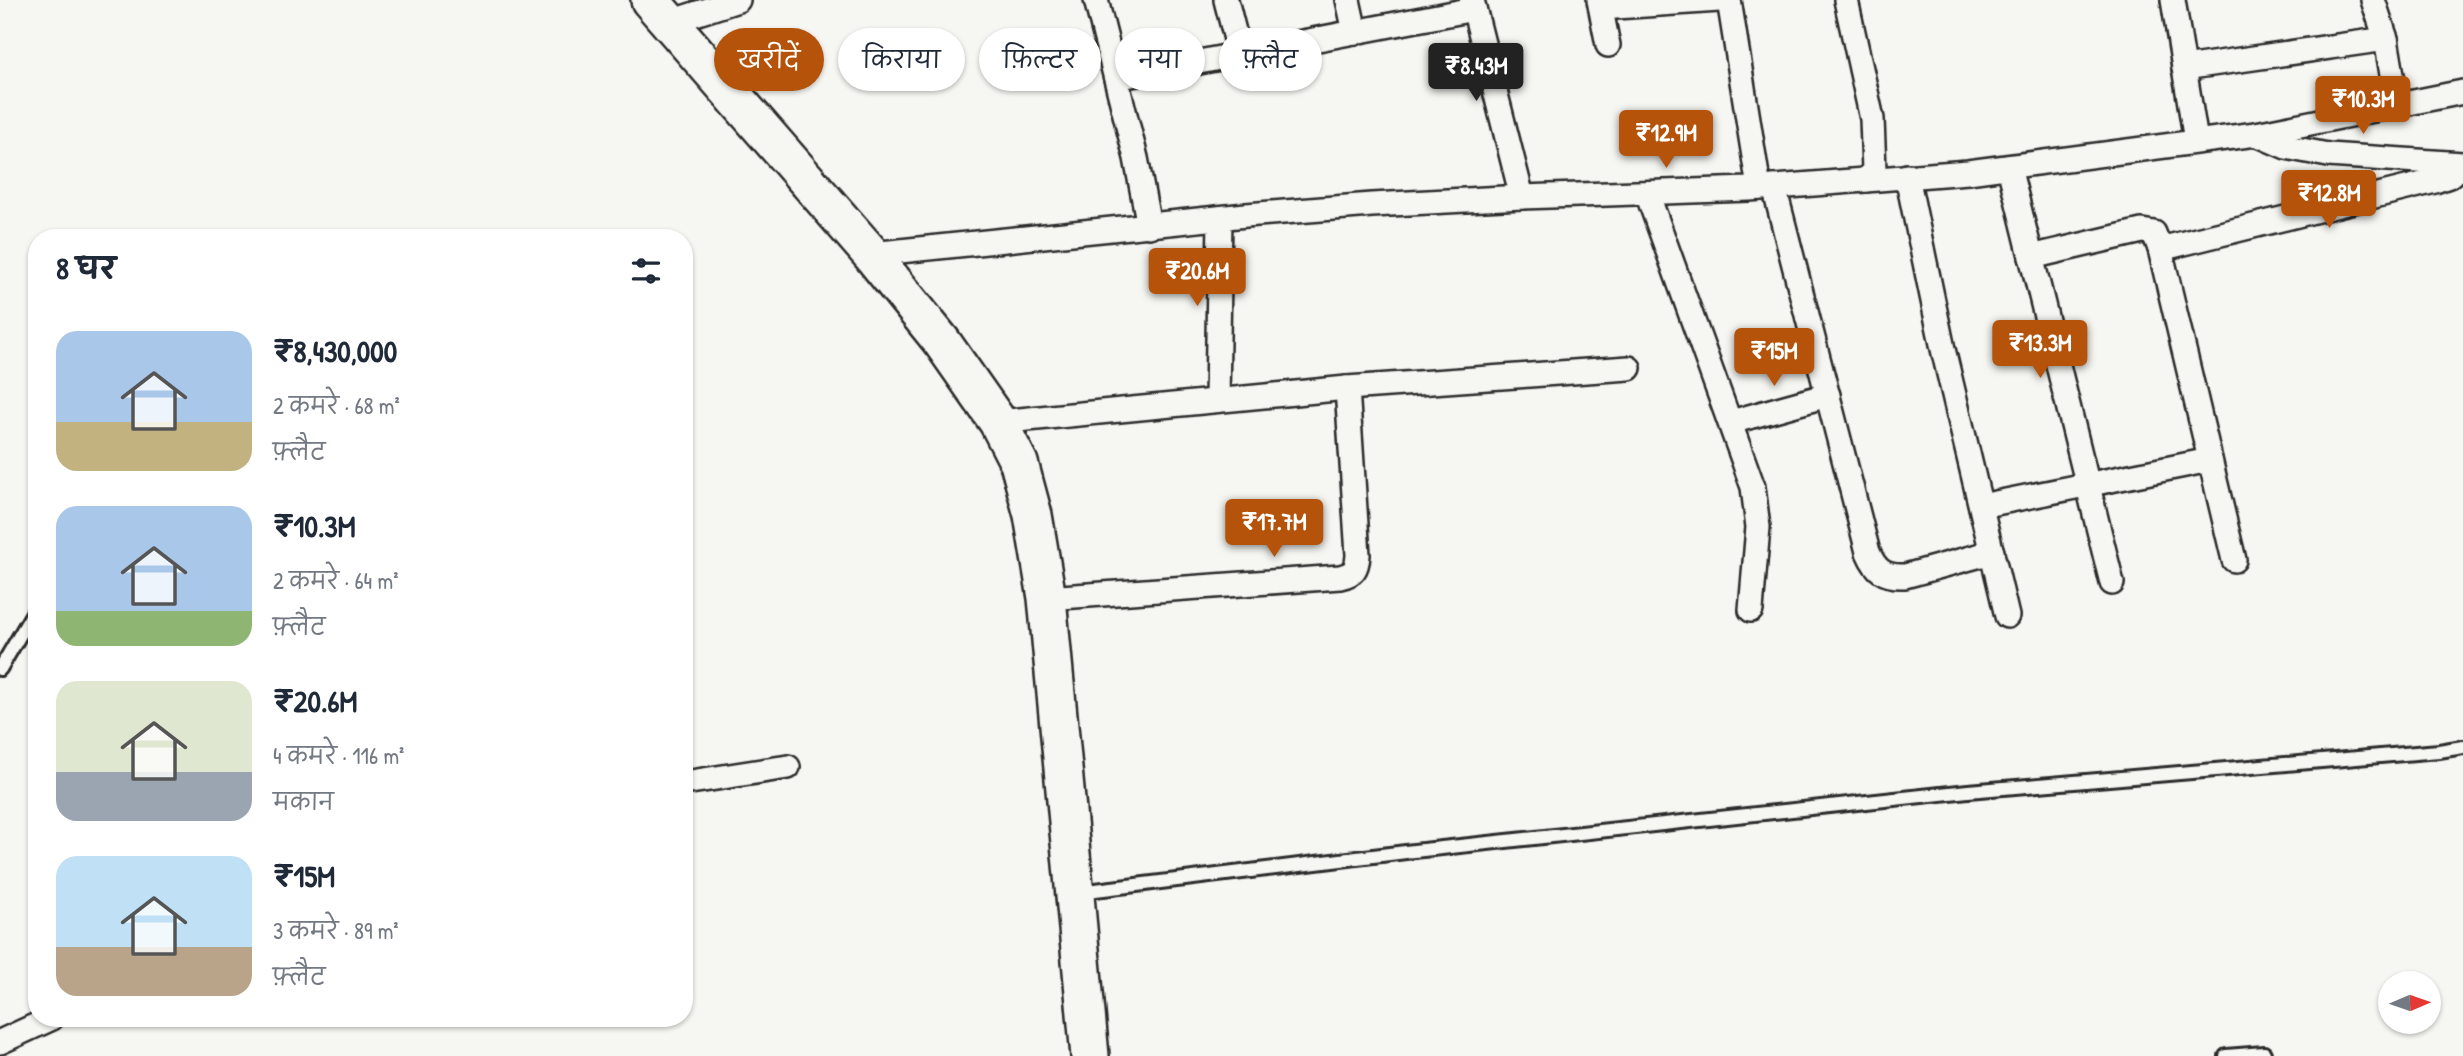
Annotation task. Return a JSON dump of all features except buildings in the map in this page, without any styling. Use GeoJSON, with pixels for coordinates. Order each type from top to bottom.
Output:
{"type":"FeatureCollection","features":[{"type":"Feature","properties":{"kind":"main road"},"geometry":{"type":"LineString","coordinates":[[660,11],[871,254],[942,342],[998,422],[1019,463],[1033,515],[1047,598],[1090,1056]]}},
{"type":"Feature","properties":{"kind":"street"},"geometry":{"type":"LineString","coordinates":[[660,11],[738,0]]}},
{"type":"Feature","properties":{"kind":"street"},"geometry":{"type":"LineString","coordinates":[[1096,0],[1115,74]]}},
{"type":"Feature","properties":{"kind":"street"},"geometry":{"type":"LineString","coordinates":[[1226,0],[1233,28]]}},
{"type":"Feature","properties":{"kind":"street"},"geometry":{"type":"LineString","coordinates":[[1348,0],[1354,32]]}},
{"type":"Feature","properties":{"kind":"street"},"geometry":{"type":"LineString","coordinates":[[1608,45],[1600,4],[1716,0],[1828,395],[1868,552],[1874,565],[1880,572],[1891,576],[1905,576],[1992,552]]}},
{"type":"Feature","properties":{"kind":"street"},"geometry":{"type":"LineString","coordinates":[[1846,0],[1872,119],[1874,170],[1866,180]]}},
{"type":"Feature","properties":{"kind":"street"},"geometry":{"type":"LineString","coordinates":[[2173,0],[2196,141]]}},
{"type":"Feature","properties":{"kind":"street"},"geometry":{"type":"LineString","coordinates":[[2373,0],[2386,39],[2397,104]]}},
{"type":"Feature","properties":{"kind":"street"},"geometry":{"type":"LineString","coordinates":[[1322,38],[1473,4],[1522,197]]}},
{"type":"Feature","properties":{"kind":"street"},"geometry":{"type":"LineString","coordinates":[[2184,68],[2386,39]]}},
{"type":"Feature","properties":{"kind":"street"},"geometry":{"type":"LineString","coordinates":[[1119,91],[1149,226]]}},
{"type":"Feature","properties":{"kind":"street"},"geometry":{"type":"LineString","coordinates":[[871,254],[1372,205],[1767,187],[2009,167],[2256,134],[2463,92]]}},
{"type":"Feature","properties":{"kind":"street"},"geometry":{"type":"LineString","coordinates":[[2256,134],[2286,147],[2328,155],[2463,164]]}},
{"type":"Feature","properties":{"kind":"street"},"geometry":{"type":"LineString","coordinates":[[2160,249],[2435,181],[2449,176],[2463,164]]}},
{"type":"Feature","properties":{"kind":"street"},"geometry":{"type":"LineString","coordinates":[[2009,167],[2112,583]]}},
{"type":"Feature","properties":{"kind":"street"},"geometry":{"type":"LineString","coordinates":[[1907,176],[1944,349],[2007,616]]}},
{"type":"Feature","properties":{"kind":"street"},"geometry":{"type":"LineString","coordinates":[[1647,192],[1747,465],[1758,506],[1751,610]]}},
{"type":"Feature","properties":{"kind":"street"},"geometry":{"type":"LineString","coordinates":[[1217,400],[1220,218]]}},
{"type":"Feature","properties":{"kind":"street"},"geometry":{"type":"LineString","coordinates":[[2031,257],[2147,231],[2154,233],[2234,560]]}},
{"type":"Feature","properties":{"kind":"street"},"geometry":{"type":"LineString","coordinates":[[998,422],[1347,388],[1629,368]]}},
{"type":"Feature","properties":{"kind":"street"},"geometry":{"type":"LineString","coordinates":[[1047,598],[1340,577],[1351,574],[1357,566],[1358,555],[1347,388]]}},
{"type":"Feature","properties":{"kind":"street"},"geometry":{"type":"LineString","coordinates":[[1731,422],[1828,395]]}},
{"type":"Feature","properties":{"kind":"street"},"geometry":{"type":"LineString","coordinates":[[1981,506],[2210,460]]}},
{"type":"Feature","properties":{"kind":"street"},"geometry":{"type":"LineString","coordinates":[[693,782],[788,766]]}},
{"type":"Feature","properties":{"kind":"street"},"geometry":{"type":"LineString","coordinates":[[0,1042],[32,1027]]}},
{"type":"Feature","properties":{"kind":"lane"},"geometry":{"type":"LineString","coordinates":[[0,669],[28,621]]}},
{"type":"Feature","properties":{"kind":"lane"},"geometry":{"type":"LineString","coordinates":[[1075,892],[1414,851],[1955,793],[2463,747]]}},
{"type":"Feature","properties":{"kind":"lane"},"geometry":{"type":"LineString","coordinates":[[2226,1056],[2264,1053]]}}]}
